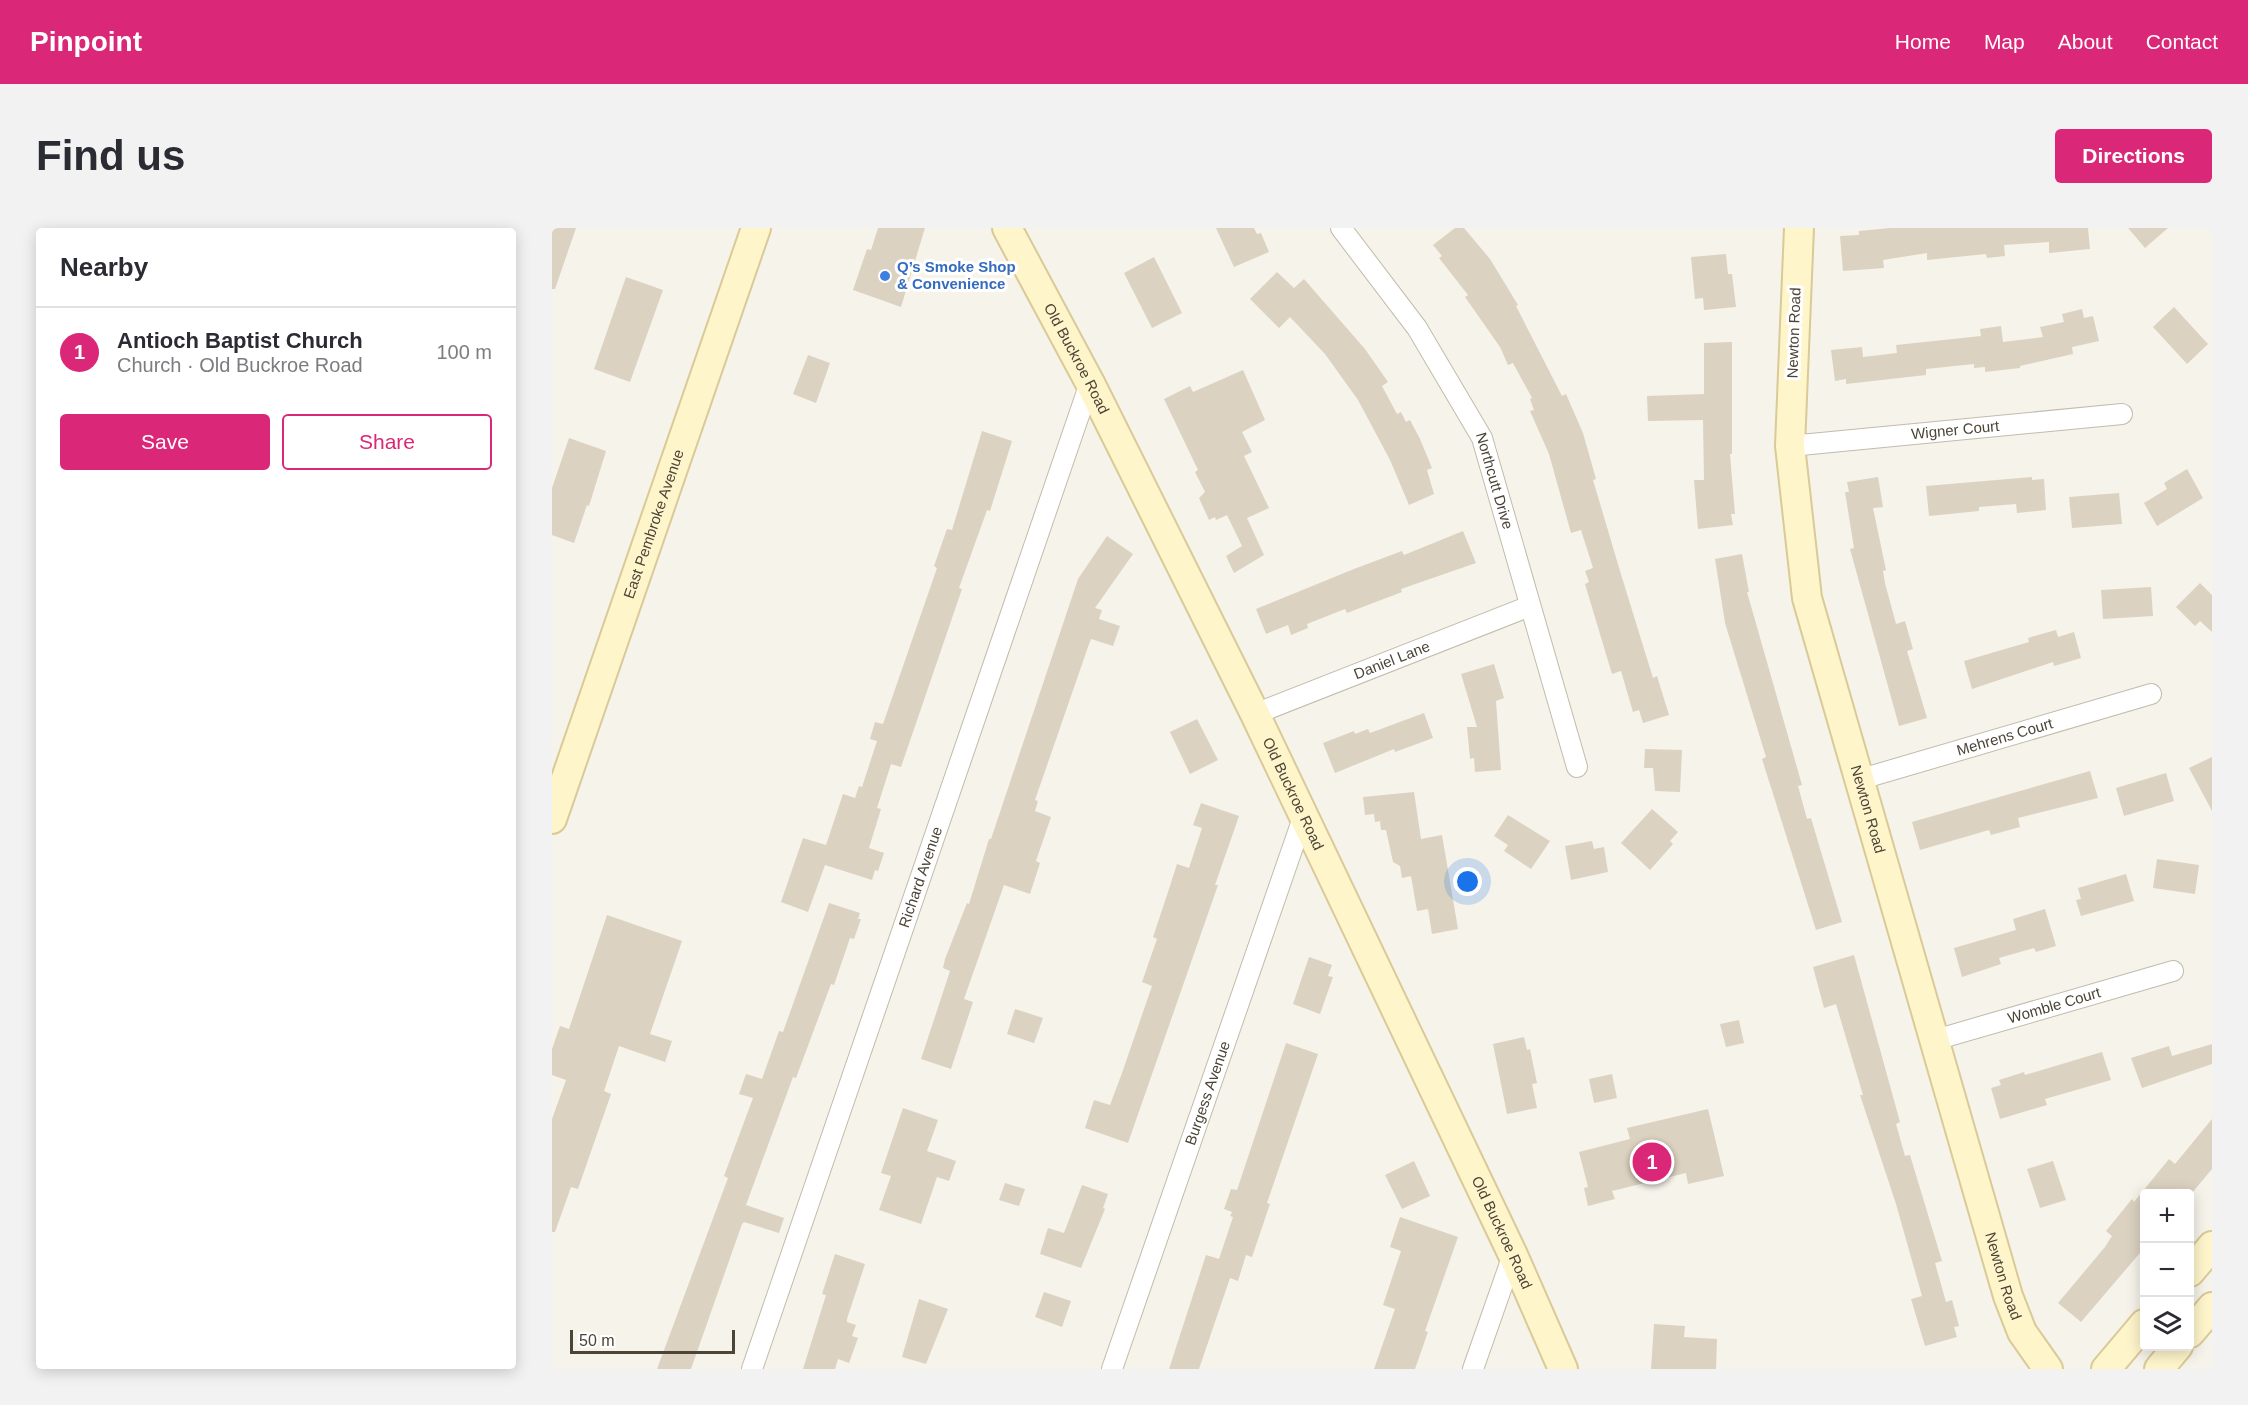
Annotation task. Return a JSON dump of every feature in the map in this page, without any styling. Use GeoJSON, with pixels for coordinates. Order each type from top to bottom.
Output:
{"type":"FeatureCollection","features":[{"type":"Feature","properties":{"kind":"main road","name":"East Pembroke Avenue"},"geometry":{"type":"LineString","coordinates":[[552,819],[561,763],[756,228]]}},
{"type":"Feature","properties":{"kind":"main road","name":"Old Buckroe Road"},"geometry":{"type":"LineString","coordinates":[[1007,228],[1090,383],[1255,714],[1513,1255],[1563,1369]]}},
{"type":"Feature","properties":{"kind":"main road","name":"Newton Road"},"geometry":{"type":"LineString","coordinates":[[1799,228],[1790,446],[1807,598],[2008,1296],[2022,1332],[2048,1369]]}},
{"type":"Feature","properties":{"kind":"main road"},"geometry":{"type":"LineString","coordinates":[[2194,1267],[2212,1246]]}},
{"type":"Feature","properties":{"kind":"main road"},"geometry":{"type":"LineString","coordinates":[[2194,1328],[2212,1307]]}},
{"type":"Feature","properties":{"kind":"main road"},"geometry":{"type":"LineString","coordinates":[[2106,1369],[2140,1330]]}},
{"type":"Feature","properties":{"kind":"main road"},"geometry":{"type":"LineString","coordinates":[[2158,1369],[2174,1351]]}},
{"type":"Feature","properties":{"kind":"street","name":"Northcutt Drive"},"geometry":{"type":"LineString","coordinates":[[1341,228],[1417,328],[1482,438],[1577,766]]}},
{"type":"Feature","properties":{"kind":"street","name":"Richard Avenue"},"geometry":{"type":"LineString","coordinates":[[752,1369],[1090,383]]}},
{"type":"Feature","properties":{"kind":"street","name":"Wigner Court"},"geometry":{"type":"LineString","coordinates":[[1790,446],[2122,414]]}},
{"type":"Feature","properties":{"kind":"street","name":"Daniel Lane"},"geometry":{"type":"LineString","coordinates":[[1255,714],[1530,606]]}},
{"type":"Feature","properties":{"kind":"street","name":"Mehrens Court"},"geometry":{"type":"LineString","coordinates":[[1858,780],[2151,694]]}},
{"type":"Feature","properties":{"kind":"street","name":"Burgess Avenue"},"geometry":{"type":"LineString","coordinates":[[1113,1369],[1304,815]]}},
{"type":"Feature","properties":{"kind":"street","name":"Womble Court"},"geometry":{"type":"LineString","coordinates":[[1935,1040],[2173,971]]}},
{"type":"Feature","properties":{"kind":"street"},"geometry":{"type":"LineString","coordinates":[[1473,1369],[1513,1255]]}},
{"type":"Feature","properties":{"kind":"building"},"geometry":{"type":"Polygon","coordinates":[[[552,228],[576,228],[555,289],[552,289],[552,228]]]}},
{"type":"Feature","properties":{"kind":"building","name":"Q’s Smoke Shop & Convenience"},"geometry":{"type":"Polygon","coordinates":[[[878,228],[925,228],[901,307],[853,290],[867,249],[871,250],[878,228]]]}},
{"type":"Feature","properties":{"kind":"building"},"geometry":{"type":"Polygon","coordinates":[[[1216,228],[1254,228],[1257,234],[1261,233],[1269,252],[1234,267],[1216,228]]]}},
{"type":"Feature","properties":{"kind":"building"},"geometry":{"type":"Polygon","coordinates":[[[1455,228],[1464,228],[1490,259],[1518,305],[1516,306],[1562,396],[1566,394],[1583,433],[1596,479],[1593,480],[1620,571],[1653,678],[1657,676],[1669,715],[1643,723],[1639,710],[1633,712],[1621,671],[1612,674],[1585,584],[1589,582],[1585,571],[1593,568],[1581,530],[1571,533],[1549,454],[1530,411],[1534,410],[1530,399],[1532,398],[1513,363],[1508,365],[1500,347],[1465,297],[1468,295],[1439,258],[1442,256],[1433,245],[1455,228]]]}},
{"type":"Feature","properties":{"kind":"building"},"geometry":{"type":"Polygon","coordinates":[[[1890,228],[2088,228],[2090,249],[2049,253],[2049,242],[2004,245],[2005,256],[1987,258],[1986,254],[1927,260],[1927,253],[1883,260],[1884,268],[1843,271],[1840,236],[1859,235],[1859,231],[1890,228]]]}},
{"type":"Feature","properties":{"kind":"building"},"geometry":{"type":"Polygon","coordinates":[[[2128,228],[2168,228],[2145,248],[2128,228]]]}},
{"type":"Feature","properties":{"kind":"building"},"geometry":{"type":"Polygon","coordinates":[[[1726,254],[1728,274],[1732,274],[1736,307],[1704,310],[1703,298],[1695,299],[1691,257],[1726,254]]]}},
{"type":"Feature","properties":{"kind":"building"},"geometry":{"type":"Polygon","coordinates":[[[1154,257],[1182,313],[1152,328],[1124,273],[1154,257]]]}},
{"type":"Feature","properties":{"kind":"building"},"geometry":{"type":"Polygon","coordinates":[[[1277,272],[1294,288],[1304,279],[1365,349],[1388,382],[1382,386],[1397,414],[1401,412],[1406,422],[1410,420],[1420,439],[1432,468],[1427,470],[1434,494],[1409,505],[1390,460],[1358,400],[1325,354],[1290,317],[1279,328],[1250,299],[1277,272]]]}},
{"type":"Feature","properties":{"kind":"building"},"geometry":{"type":"Polygon","coordinates":[[[626,277],[663,290],[630,382],[594,369],[626,277]]]}},
{"type":"Feature","properties":{"kind":"building"},"geometry":{"type":"Polygon","coordinates":[[[2174,307],[2208,344],[2187,364],[2153,327],[2174,307]]]}},
{"type":"Feature","properties":{"kind":"building"},"geometry":{"type":"Polygon","coordinates":[[[2082,309],[2084,318],[2093,316],[2099,341],[2072,347],[2073,354],[2020,366],[2020,368],[1985,372],[1985,367],[1974,368],[1974,364],[1926,369],[1926,375],[1846,384],[1846,379],[1835,381],[1831,350],[1862,347],[1863,357],[1897,353],[1896,345],[1981,336],[1980,329],[2001,326],[2003,342],[2043,337],[2040,327],[2064,322],[2062,314],[2082,309]]]}},
{"type":"Feature","properties":{"kind":"building"},"geometry":{"type":"Polygon","coordinates":[[[1732,342],[1732,454],[1730,454],[1735,514],[1731,514],[1733,525],[1698,529],[1694,480],[1704,480],[1703,420],[1648,421],[1647,396],[1704,394],[1704,343],[1732,342]]]}},
{"type":"Feature","properties":{"kind":"building"},"geometry":{"type":"Polygon","coordinates":[[[808,355],[830,363],[816,403],[793,394],[808,355]]]}},
{"type":"Feature","properties":{"kind":"building"},"geometry":{"type":"Polygon","coordinates":[[[1243,370],[1265,420],[1242,432],[1252,452],[1244,456],[1269,508],[1247,518],[1264,555],[1234,573],[1226,556],[1242,546],[1227,515],[1216,520],[1215,517],[1209,520],[1199,498],[1205,492],[1195,472],[1198,470],[1164,399],[1190,386],[1193,392],[1243,370]]]}},
{"type":"Feature","properties":{"kind":"building"},"geometry":{"type":"Polygon","coordinates":[[[982,431],[1012,441],[990,511],[987,510],[959,588],[962,589],[901,767],[891,764],[877,808],[881,809],[869,848],[884,853],[878,871],[875,870],[872,880],[825,865],[808,912],[781,902],[803,838],[826,845],[843,794],[855,798],[859,786],[862,787],[877,741],[870,739],[875,722],[883,724],[937,568],[934,566],[947,529],[952,530],[982,431]]]}},
{"type":"Feature","properties":{"kind":"building"},"geometry":{"type":"Polygon","coordinates":[[[569,438],[606,451],[589,506],[587,505],[574,543],[552,535],[552,488],[569,438]]]}},
{"type":"Feature","properties":{"kind":"building"},"geometry":{"type":"Polygon","coordinates":[[[2187,469],[2203,498],[2157,526],[2144,503],[2167,489],[2164,483],[2187,469]]]}},
{"type":"Feature","properties":{"kind":"building"},"geometry":{"type":"Polygon","coordinates":[[[1878,477],[1883,507],[1873,508],[1886,570],[1883,571],[1885,583],[1896,624],[1905,621],[1913,649],[1907,651],[1927,718],[1899,726],[1850,549],[1854,548],[1845,492],[1849,492],[1847,482],[1878,477]]]}},
{"type":"Feature","properties":{"kind":"building"},"geometry":{"type":"Polygon","coordinates":[[[2032,477],[2032,480],[2044,479],[2046,510],[2017,513],[2016,504],[1979,507],[1979,511],[1929,516],[1926,486],[2032,477]]]}},
{"type":"Feature","properties":{"kind":"building"},"geometry":{"type":"Polygon","coordinates":[[[2119,493],[2122,524],[2072,528],[2069,497],[2119,493]]]}},
{"type":"Feature","properties":{"kind":"building"},"geometry":{"type":"Polygon","coordinates":[[[1463,531],[1476,563],[1401,589],[1402,592],[1347,613],[1345,609],[1307,624],[1308,628],[1291,635],[1288,625],[1266,634],[1256,609],[1354,569],[1402,551],[1404,555],[1463,531]]]}},
{"type":"Feature","properties":{"kind":"building"},"geometry":{"type":"Polygon","coordinates":[[[1107,536],[1133,554],[1095,608],[1102,610],[1099,619],[1120,626],[1113,646],[1091,639],[1035,800],[1038,801],[1035,811],[1051,817],[1036,861],[1040,863],[1030,894],[1004,885],[964,999],[973,1002],[951,1069],[921,1059],[950,971],[943,968],[945,959],[967,903],[969,904],[1078,579],[1107,536]]]}},
{"type":"Feature","properties":{"kind":"building"},"geometry":{"type":"Polygon","coordinates":[[[1742,554],[1749,592],[1747,592],[1802,785],[1798,786],[1807,819],[1811,818],[1842,922],[1816,930],[1762,759],[1766,757],[1725,623],[1715,559],[1742,554]]]}},
{"type":"Feature","properties":{"kind":"building"},"geometry":{"type":"Polygon","coordinates":[[[2200,583],[2212,595],[2212,632],[2200,621],[2195,626],[2176,607],[2200,583]]]}},
{"type":"Feature","properties":{"kind":"building"},"geometry":{"type":"Polygon","coordinates":[[[2151,587],[2153,616],[2103,619],[2101,590],[2151,587]]]}},
{"type":"Feature","properties":{"kind":"building"},"geometry":{"type":"Polygon","coordinates":[[[2056,630],[2058,637],[2074,632],[2081,658],[2054,666],[2053,662],[1972,689],[1964,661],[2029,642],[2028,638],[2056,630]]]}},
{"type":"Feature","properties":{"kind":"building"},"geometry":{"type":"Polygon","coordinates":[[[1494,664],[1504,698],[1496,701],[1501,770],[1475,772],[1474,758],[1470,759],[1467,727],[1477,727],[1461,674],[1494,664]]]}},
{"type":"Feature","properties":{"kind":"building"},"geometry":{"type":"Polygon","coordinates":[[[1424,713],[1433,738],[1395,752],[1394,749],[1335,773],[1323,743],[1354,731],[1355,734],[1368,729],[1370,733],[1424,713]]]}},
{"type":"Feature","properties":{"kind":"building"},"geometry":{"type":"Polygon","coordinates":[[[1197,719],[1218,760],[1190,774],[1170,732],[1197,719]]]}},
{"type":"Feature","properties":{"kind":"building"},"geometry":{"type":"Polygon","coordinates":[[[1645,749],[1682,750],[1680,792],[1655,791],[1653,768],[1644,768],[1645,749]]]}},
{"type":"Feature","properties":{"kind":"building"},"geometry":{"type":"Polygon","coordinates":[[[2212,757],[2212,811],[2189,768],[2212,757]]]}},
{"type":"Feature","properties":{"kind":"building"},"geometry":{"type":"Polygon","coordinates":[[[2090,771],[2098,798],[2018,818],[2020,827],[1991,835],[1989,830],[1920,850],[1912,822],[2090,771]]]}},
{"type":"Feature","properties":{"kind":"building"},"geometry":{"type":"Polygon","coordinates":[[[2166,773],[2174,801],[2124,816],[2116,788],[2166,773]]]}},
{"type":"Feature","properties":{"kind":"building"},"geometry":{"type":"Polygon","coordinates":[[[1414,792],[1421,839],[1442,835],[1458,929],[1432,934],[1428,909],[1417,911],[1411,876],[1402,878],[1400,866],[1393,862],[1386,830],[1381,830],[1380,821],[1375,822],[1374,814],[1365,815],[1363,797],[1414,792]]]}},
{"type":"Feature","properties":{"kind":"building"},"geometry":{"type":"Polygon","coordinates":[[[1201,803],[1239,816],[1215,885],[1218,885],[1128,1143],[1085,1128],[1094,1100],[1110,1105],[1122,1073],[1152,986],[1142,982],[1157,939],[1153,937],[1177,864],[1189,868],[1202,828],[1193,825],[1201,803]]]}},
{"type":"Feature","properties":{"kind":"building"},"geometry":{"type":"Polygon","coordinates":[[[1652,809],[1678,832],[1670,841],[1673,844],[1650,870],[1621,843],[1652,809]]]}},
{"type":"Feature","properties":{"kind":"building"},"geometry":{"type":"Polygon","coordinates":[[[1508,815],[1550,841],[1531,869],[1504,851],[1508,845],[1494,836],[1508,815]]]}},
{"type":"Feature","properties":{"kind":"building"},"geometry":{"type":"Polygon","coordinates":[[[1592,841],[1594,849],[1604,847],[1608,872],[1571,880],[1565,846],[1592,841]]]}},
{"type":"Feature","properties":{"kind":"building"},"geometry":{"type":"Polygon","coordinates":[[[2157,859],[2199,865],[2195,894],[2153,888],[2157,859]]]}},
{"type":"Feature","properties":{"kind":"building"},"geometry":{"type":"Polygon","coordinates":[[[2126,874],[2134,901],[2081,916],[2076,900],[2081,899],[2078,888],[2126,874]]]}},
{"type":"Feature","properties":{"kind":"building"},"geometry":{"type":"Polygon","coordinates":[[[829,903],[860,913],[858,919],[861,919],[854,939],[850,938],[834,985],[831,984],[796,1078],[793,1077],[746,1205],[784,1218],[779,1233],[744,1222],[742,1224],[691,1369],[657,1369],[728,1178],[724,1176],[753,1098],[739,1094],[746,1074],[762,1079],[779,1031],[783,1032],[829,903]]]}},
{"type":"Feature","properties":{"kind":"building"},"geometry":{"type":"Polygon","coordinates":[[[2045,909],[2056,946],[2036,952],[2034,948],[1999,958],[2001,964],[1962,977],[1954,948],[2016,930],[2013,919],[2045,909]]]}},
{"type":"Feature","properties":{"kind":"building"},"geometry":{"type":"Polygon","coordinates":[[[607,915],[682,941],[650,1034],[672,1041],[665,1062],[619,1046],[604,1091],[611,1094],[578,1189],[571,1187],[555,1232],[552,1232],[552,1119],[566,1080],[552,1075],[552,1049],[560,1026],[569,1029],[607,915]]]}},
{"type":"Feature","properties":{"kind":"building"},"geometry":{"type":"Polygon","coordinates":[[[1854,955],[1900,1122],[1896,1124],[1905,1156],[1910,1155],[1942,1261],[1935,1263],[1946,1302],[1952,1300],[1959,1326],[1954,1327],[1957,1337],[1925,1346],[1911,1299],[1922,1296],[1896,1204],[1860,1095],[1863,1095],[1836,1004],[1824,1008],[1813,967],[1854,955]]]}},
{"type":"Feature","properties":{"kind":"building"},"geometry":{"type":"Polygon","coordinates":[[[1309,957],[1332,965],[1328,976],[1333,977],[1320,1014],[1293,1004],[1309,957]]]}},
{"type":"Feature","properties":{"kind":"building"},"geometry":{"type":"Polygon","coordinates":[[[1015,1009],[1043,1018],[1034,1043],[1007,1034],[1015,1009]]]}},
{"type":"Feature","properties":{"kind":"building"},"geometry":{"type":"Polygon","coordinates":[[[1739,1020],[1744,1043],[1726,1047],[1720,1024],[1739,1020]]]}},
{"type":"Feature","properties":{"kind":"building"},"geometry":{"type":"Polygon","coordinates":[[[1524,1037],[1527,1050],[1530,1049],[1537,1083],[1532,1084],[1537,1108],[1507,1114],[1493,1044],[1524,1037]]]}},
{"type":"Feature","properties":{"kind":"building"},"geometry":{"type":"Polygon","coordinates":[[[1286,1043],[1318,1054],[1267,1203],[1270,1204],[1252,1257],[1246,1255],[1238,1281],[1230,1278],[1199,1369],[1169,1369],[1206,1255],[1219,1259],[1233,1217],[1230,1216],[1232,1212],[1224,1209],[1231,1189],[1237,1190],[1286,1043]]]}},
{"type":"Feature","properties":{"kind":"building"},"geometry":{"type":"Polygon","coordinates":[[[2212,1044],[2212,1064],[2142,1088],[2131,1058],[2169,1046],[2172,1056],[2212,1044]]]}},
{"type":"Feature","properties":{"kind":"building"},"geometry":{"type":"Polygon","coordinates":[[[2102,1052],[2111,1080],[2045,1099],[2047,1105],[2000,1119],[1991,1088],[2001,1085],[1999,1080],[2024,1072],[2025,1075],[2102,1052]]]}},
{"type":"Feature","properties":{"kind":"building"},"geometry":{"type":"Polygon","coordinates":[[[1612,1074],[1617,1098],[1594,1103],[1589,1079],[1612,1074]]]}},
{"type":"Feature","properties":{"kind":"building"},"geometry":{"type":"Polygon","coordinates":[[[903,1108],[938,1120],[927,1151],[956,1161],[949,1181],[937,1177],[921,1224],[879,1210],[891,1176],[881,1173],[903,1108]]]}},
{"type":"Feature","properties":{"kind":"building"},"geometry":{"type":"Polygon","coordinates":[[[1708,1109],[1724,1176],[1688,1184],[1686,1173],[1612,1191],[1615,1199],[1588,1206],[1584,1188],[1588,1187],[1579,1152],[1630,1139],[1627,1128],[1708,1109]]]}},
{"type":"Feature","properties":{"kind":"building"},"geometry":{"type":"Polygon","coordinates":[[[2212,1119],[2212,1169],[2194,1190],[2145,1189],[2169,1159],[2175,1164],[2212,1119]]]}},
{"type":"Feature","properties":{"kind":"building"},"geometry":{"type":"Polygon","coordinates":[[[1414,1161],[1430,1196],[1402,1209],[1385,1175],[1414,1161]]]}},
{"type":"Feature","properties":{"kind":"building"},"geometry":{"type":"Polygon","coordinates":[[[2053,1161],[2066,1200],[2040,1208],[2027,1169],[2053,1161]]]}},
{"type":"Feature","properties":{"kind":"building"},"geometry":{"type":"Polygon","coordinates":[[[1005,1183],[1025,1189],[1019,1206],[999,1200],[1005,1183]]]}},
{"type":"Feature","properties":{"kind":"building"},"geometry":{"type":"Polygon","coordinates":[[[1082,1185],[1108,1194],[1103,1208],[1105,1209],[1081,1268],[1040,1254],[1048,1228],[1064,1233],[1082,1185]]]}},
{"type":"Feature","properties":{"kind":"building"},"geometry":{"type":"Polygon","coordinates":[[[2140,1195],[2140,1253],[2081,1322],[2058,1303],[2105,1247],[2112,1236],[2106,1231],[2132,1199],[2134,1202],[2140,1195]]]}},
{"type":"Feature","properties":{"kind":"building"},"geometry":{"type":"Polygon","coordinates":[[[1400,1217],[1458,1237],[1425,1331],[1428,1332],[1415,1369],[1374,1369],[1395,1309],[1383,1305],[1401,1251],[1390,1247],[1400,1217]]]}},
{"type":"Feature","properties":{"kind":"building"},"geometry":{"type":"Polygon","coordinates":[[[835,1254],[865,1264],[847,1319],[847,1322],[856,1325],[852,1336],[858,1338],[849,1363],[838,1359],[835,1369],[803,1369],[826,1295],[822,1294],[835,1254]]]}},
{"type":"Feature","properties":{"kind":"building"},"geometry":{"type":"Polygon","coordinates":[[[1044,1292],[1071,1301],[1062,1327],[1035,1317],[1044,1292]]]}},
{"type":"Feature","properties":{"kind":"building"},"geometry":{"type":"Polygon","coordinates":[[[919,1299],[948,1309],[926,1364],[902,1357],[919,1299]]]}},
{"type":"Feature","properties":{"kind":"building"},"geometry":{"type":"Polygon","coordinates":[[[1654,1324],[1685,1326],[1684,1337],[1717,1339],[1716,1369],[1651,1369],[1654,1324]]]}},
{"type":"Feature","properties":{"kind":"place","name":"Q’s Smoke Shop & Convenience"},"geometry":{"type":"Point","coordinates":[885,276]}},
{"type":"Feature","properties":{"kind":"place","name":"Antioch Baptist Church"},"geometry":{"type":"Point","coordinates":[1652,1162]}}]}
